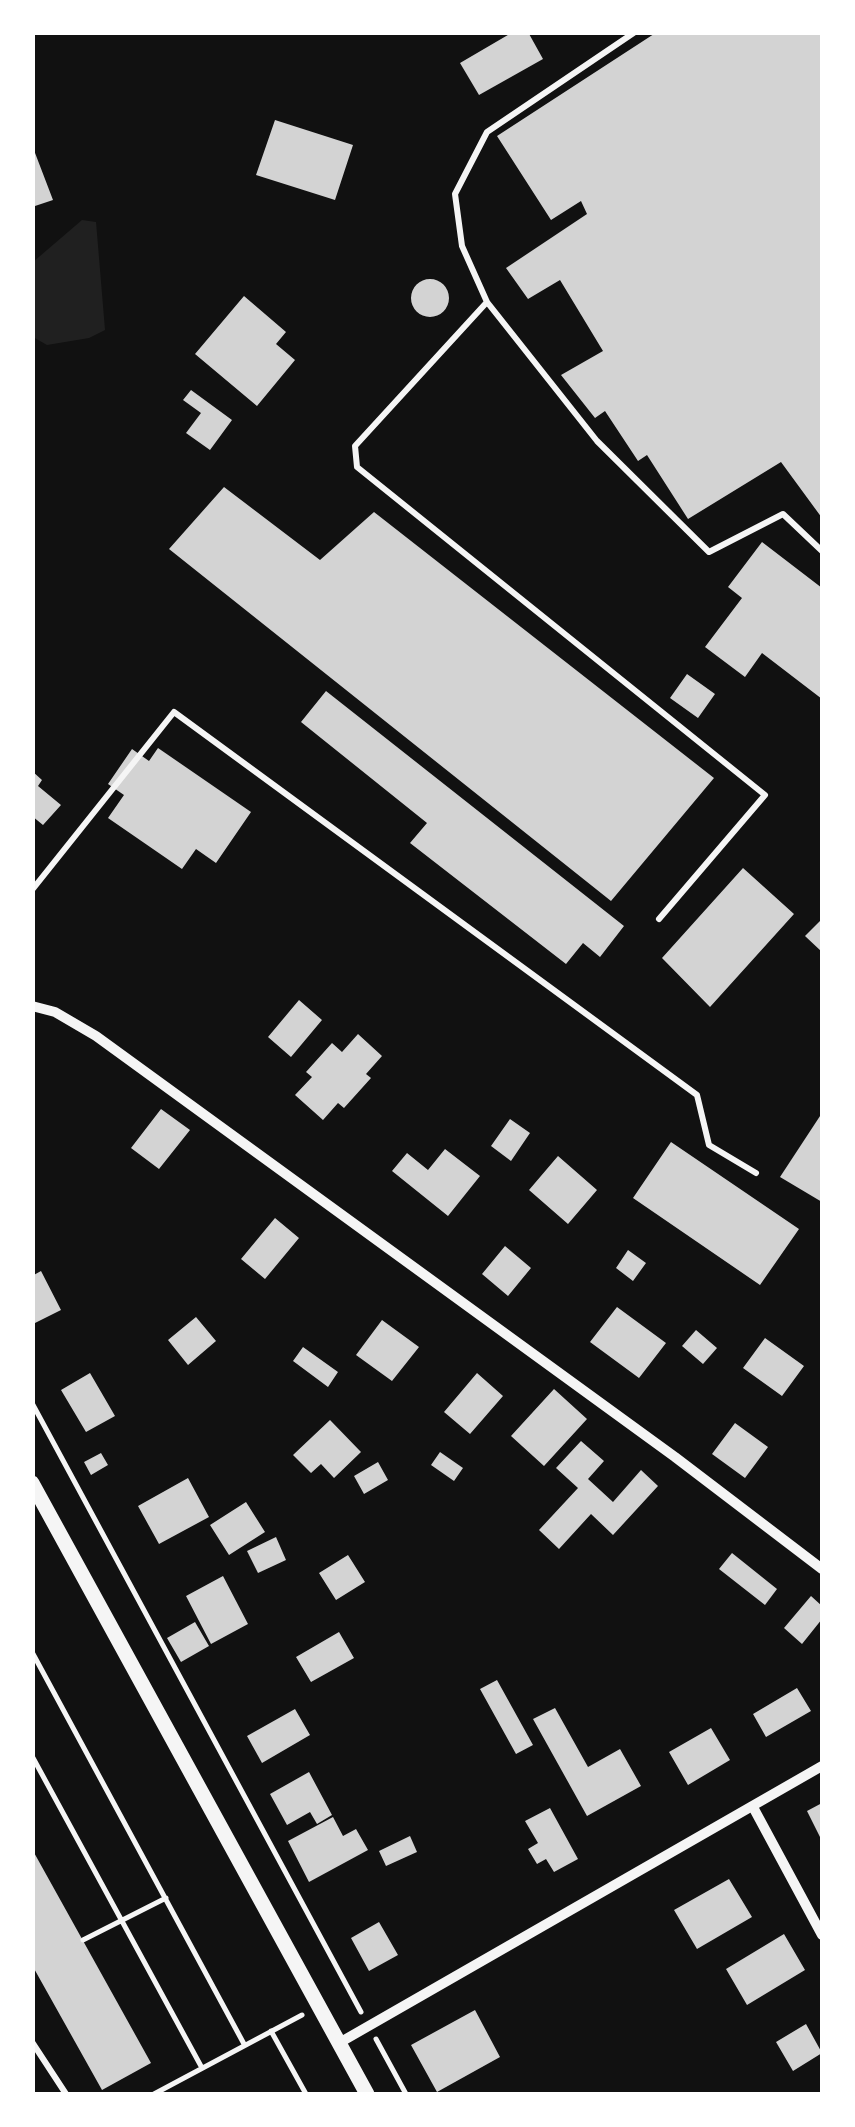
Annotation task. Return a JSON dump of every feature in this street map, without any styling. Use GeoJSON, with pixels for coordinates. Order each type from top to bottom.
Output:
{"type":"FeatureCollection","features":[{"type":"Feature","properties":{"kind":"main road"},"geometry":{"type":"LineString","coordinates":[[32,1483],[368,2094]]}},
{"type":"Feature","properties":{"kind":"street"},"geometry":{"type":"LineString","coordinates":[[32,1006],[55,1012],[96,1036],[822,1568]]}},
{"type":"Feature","properties":{"kind":"street"},"geometry":{"type":"LineString","coordinates":[[340,2042],[822,1766]]}},
{"type":"Feature","properties":{"kind":"street"},"geometry":{"type":"LineString","coordinates":[[753,1807],[822,1935]]}},
{"type":"Feature","properties":{"kind":"lane"},"geometry":{"type":"LineString","coordinates":[[635,32],[487,132],[455,194],[462,246],[488,302],[597,441],[709,552],[783,514],[822,551]]}},
{"type":"Feature","properties":{"kind":"lane"},"geometry":{"type":"LineString","coordinates":[[488,302],[355,446],[357,467],[765,795],[659,919]]}},
{"type":"Feature","properties":{"kind":"lane"},"geometry":{"type":"LineString","coordinates":[[32,890],[174,712],[697,1095],[708,1145],[756,1174]]}},
{"type":"Feature","properties":{"kind":"lane"},"geometry":{"type":"LineString","coordinates":[[33,2041],[66,2094]]}},
{"type":"Feature","properties":{"kind":"path"},"geometry":{"type":"LineString","coordinates":[[32,1403],[406,2094]]}},
{"type":"Feature","properties":{"kind":"path"},"geometry":{"type":"LineString","coordinates":[[32,1652],[244,2044]]}},
{"type":"Feature","properties":{"kind":"path"},"geometry":{"type":"LineString","coordinates":[[32,1756],[202,2068]]}},
{"type":"Feature","properties":{"kind":"path"},"geometry":{"type":"LineString","coordinates":[[83,1940],[166,1898]]}},
{"type":"Feature","properties":{"kind":"path"},"geometry":{"type":"LineString","coordinates":[[154,2094],[349,1991]]}},
{"type":"Feature","properties":{"kind":"path"},"geometry":{"type":"LineString","coordinates":[[271,2030],[306,2094]]}},
{"type":"Feature","properties":{"kind":"shaded area"},"geometry":{"type":"Polygon","coordinates":[[[82,220],[96,222],[105,330],[89,338],[47,345],[33,337],[33,262],[82,220]]]}},
{"type":"Feature","properties":{"kind":"building"},"geometry":{"type":"Polygon","coordinates":[[[513,32],[528,32],[543,59],[479,95],[460,63],[513,32]]]}},
{"type":"Feature","properties":{"kind":"building"},"geometry":{"type":"Polygon","coordinates":[[[657,32],[822,32],[822,518],[781,462],[688,519],[647,455],[638,461],[605,411],[595,418],[561,375],[603,351],[560,280],[528,299],[506,268],[587,214],[581,201],[551,220],[497,136],[657,32]]]}},
{"type":"Feature","properties":{"kind":"building"},"geometry":{"type":"Polygon","coordinates":[[[275,120],[353,145],[335,200],[256,175],[275,120]]]}},
{"type":"Feature","properties":{"kind":"building"},"geometry":{"type":"Polygon","coordinates":[[[32,145],[53,200],[32,207],[32,145]]]}},
{"type":"Feature","properties":{"kind":"building"},"geometry":{"type":"Polygon","coordinates":[[[430,279],[444,284],[449,298],[444,312],[430,317],[416,312],[411,298],[416,284],[430,279]]]}},
{"type":"Feature","properties":{"kind":"building"},"geometry":{"type":"Polygon","coordinates":[[[244,296],[286,332],[276,344],[295,360],[257,406],[195,354],[244,296]]]}},
{"type":"Feature","properties":{"kind":"building"},"geometry":{"type":"Polygon","coordinates":[[[191,390],[232,420],[210,450],[186,433],[201,413],[183,400],[191,390]]]}},
{"type":"Feature","properties":{"kind":"building"},"geometry":{"type":"Polygon","coordinates":[[[224,487],[320,560],[374,512],[714,778],[611,901],[169,549],[224,487]]]}},
{"type":"Feature","properties":{"kind":"building"},"geometry":{"type":"Polygon","coordinates":[[[762,542],[822,588],[822,699],[762,653],[745,677],[705,647],[742,598],[728,587],[762,542]]]}},
{"type":"Feature","properties":{"kind":"building"},"geometry":{"type":"Polygon","coordinates":[[[687,674],[715,694],[698,718],[670,698],[687,674]]]}},
{"type":"Feature","properties":{"kind":"building"},"geometry":{"type":"Polygon","coordinates":[[[326,691],[624,926],[600,957],[583,943],[566,964],[410,843],[427,823],[301,722],[326,691]]]}},
{"type":"Feature","properties":{"kind":"building"},"geometry":{"type":"Polygon","coordinates":[[[158,748],[251,812],[216,863],[196,849],[182,869],[108,818],[124,795],[108,784],[132,749],[149,761],[158,748]]]}},
{"type":"Feature","properties":{"kind":"building"},"geometry":{"type":"Polygon","coordinates":[[[32,771],[42,780],[38,786],[61,805],[43,825],[32,816],[32,771]]]}},
{"type":"Feature","properties":{"kind":"building"},"geometry":{"type":"Polygon","coordinates":[[[743,868],[794,914],[710,1007],[662,958],[743,868]]]}},
{"type":"Feature","properties":{"kind":"building"},"geometry":{"type":"Polygon","coordinates":[[[822,919],[822,952],[805,936],[822,919]]]}},
{"type":"Feature","properties":{"kind":"building"},"geometry":{"type":"Polygon","coordinates":[[[299,1000],[322,1020],[291,1057],[268,1037],[299,1000]]]}},
{"type":"Feature","properties":{"kind":"building"},"geometry":{"type":"Polygon","coordinates":[[[358,1034],[382,1056],[366,1074],[371,1078],[344,1108],[338,1103],[323,1120],[295,1095],[312,1077],[306,1072],[332,1043],[342,1052],[358,1034]]]}},
{"type":"Feature","properties":{"kind":"building"},"geometry":{"type":"Polygon","coordinates":[[[161,1109],[190,1130],[159,1169],[131,1148],[161,1109]]]}},
{"type":"Feature","properties":{"kind":"building"},"geometry":{"type":"Polygon","coordinates":[[[822,1113],[822,1202],[780,1177],[822,1113]]]}},
{"type":"Feature","properties":{"kind":"building"},"geometry":{"type":"Polygon","coordinates":[[[510,1119],[530,1133],[511,1161],[491,1146],[510,1119]]]}},
{"type":"Feature","properties":{"kind":"building"},"geometry":{"type":"Polygon","coordinates":[[[671,1142],[799,1229],[760,1285],[633,1198],[671,1142]]]}},
{"type":"Feature","properties":{"kind":"building"},"geometry":{"type":"Polygon","coordinates":[[[445,1149],[480,1176],[448,1216],[392,1171],[407,1153],[428,1170],[445,1149]]]}},
{"type":"Feature","properties":{"kind":"building"},"geometry":{"type":"Polygon","coordinates":[[[558,1156],[597,1190],[568,1224],[529,1190],[558,1156]]]}},
{"type":"Feature","properties":{"kind":"building"},"geometry":{"type":"Polygon","coordinates":[[[275,1218],[299,1238],[265,1279],[241,1259],[275,1218]]]}},
{"type":"Feature","properties":{"kind":"building"},"geometry":{"type":"Polygon","coordinates":[[[505,1246],[531,1268],[508,1296],[482,1274],[505,1246]]]}},
{"type":"Feature","properties":{"kind":"building"},"geometry":{"type":"Polygon","coordinates":[[[628,1250],[646,1263],[633,1281],[616,1268],[628,1250]]]}},
{"type":"Feature","properties":{"kind":"building"},"geometry":{"type":"Polygon","coordinates":[[[41,1271],[61,1310],[35,1323],[32,1276],[41,1271]]]}},
{"type":"Feature","properties":{"kind":"building"},"geometry":{"type":"Polygon","coordinates":[[[617,1307],[666,1343],[639,1378],[590,1342],[617,1307]]]}},
{"type":"Feature","properties":{"kind":"building"},"geometry":{"type":"Polygon","coordinates":[[[196,1317],[216,1341],[188,1365],[168,1340],[196,1317]]]}},
{"type":"Feature","properties":{"kind":"building"},"geometry":{"type":"Polygon","coordinates":[[[382,1320],[419,1347],[392,1381],[356,1355],[382,1320]]]}},
{"type":"Feature","properties":{"kind":"building"},"geometry":{"type":"Polygon","coordinates":[[[696,1330],[717,1348],[703,1364],[682,1346],[696,1330]]]}},
{"type":"Feature","properties":{"kind":"building"},"geometry":{"type":"Polygon","coordinates":[[[765,1338],[804,1366],[782,1396],[743,1368],[765,1338]]]}},
{"type":"Feature","properties":{"kind":"building"},"geometry":{"type":"Polygon","coordinates":[[[303,1347],[338,1372],[328,1387],[293,1361],[303,1347]]]}},
{"type":"Feature","properties":{"kind":"building"},"geometry":{"type":"Polygon","coordinates":[[[90,1373],[115,1416],[86,1432],[61,1390],[90,1373]]]}},
{"type":"Feature","properties":{"kind":"building"},"geometry":{"type":"Polygon","coordinates":[[[477,1373],[503,1396],[470,1434],[444,1412],[477,1373]]]}},
{"type":"Feature","properties":{"kind":"building"},"geometry":{"type":"Polygon","coordinates":[[[554,1389],[587,1419],[544,1466],[511,1436],[554,1389]]]}},
{"type":"Feature","properties":{"kind":"building"},"geometry":{"type":"Polygon","coordinates":[[[330,1420],[361,1452],[334,1478],[321,1464],[311,1473],[293,1455],[330,1420]]]}},
{"type":"Feature","properties":{"kind":"building"},"geometry":{"type":"Polygon","coordinates":[[[735,1423],[768,1447],[745,1478],[712,1454],[735,1423]]]}},
{"type":"Feature","properties":{"kind":"building"},"geometry":{"type":"Polygon","coordinates":[[[581,1441],[604,1461],[588,1479],[613,1502],[641,1470],[658,1486],[613,1535],[591,1514],[559,1549],[539,1530],[578,1488],[556,1468],[581,1441]]]}},
{"type":"Feature","properties":{"kind":"building"},"geometry":{"type":"Polygon","coordinates":[[[440,1452],[463,1468],[454,1481],[431,1465],[440,1452]]]}},
{"type":"Feature","properties":{"kind":"building"},"geometry":{"type":"Polygon","coordinates":[[[101,1453],[108,1465],[91,1475],[84,1462],[101,1453]]]}},
{"type":"Feature","properties":{"kind":"building"},"geometry":{"type":"Polygon","coordinates":[[[378,1462],[388,1480],[364,1494],[354,1476],[378,1462]]]}},
{"type":"Feature","properties":{"kind":"building"},"geometry":{"type":"Polygon","coordinates":[[[188,1478],[209,1517],[159,1544],[138,1506],[188,1478]]]}},
{"type":"Feature","properties":{"kind":"building"},"geometry":{"type":"Polygon","coordinates":[[[246,1502],[265,1532],[229,1555],[210,1525],[246,1502]]]}},
{"type":"Feature","properties":{"kind":"building"},"geometry":{"type":"Polygon","coordinates":[[[276,1537],[286,1560],[258,1573],[247,1551],[276,1537]]]}},
{"type":"Feature","properties":{"kind":"building"},"geometry":{"type":"Polygon","coordinates":[[[732,1553],[777,1589],[765,1605],[719,1569],[732,1553]]]}},
{"type":"Feature","properties":{"kind":"building"},"geometry":{"type":"Polygon","coordinates":[[[348,1555],[365,1582],[336,1600],[319,1573],[348,1555]]]}},
{"type":"Feature","properties":{"kind":"building"},"geometry":{"type":"Polygon","coordinates":[[[223,1576],[248,1624],[211,1644],[186,1596],[223,1576]]]}},
{"type":"Feature","properties":{"kind":"building"},"geometry":{"type":"Polygon","coordinates":[[[811,1596],[822,1606],[822,1619],[802,1644],[784,1628],[811,1596]]]}},
{"type":"Feature","properties":{"kind":"building"},"geometry":{"type":"Polygon","coordinates":[[[195,1622],[209,1646],[181,1662],[167,1638],[195,1622]]]}},
{"type":"Feature","properties":{"kind":"building"},"geometry":{"type":"Polygon","coordinates":[[[339,1632],[354,1658],[311,1682],[296,1657],[339,1632]]]}},
{"type":"Feature","properties":{"kind":"building"},"geometry":{"type":"Polygon","coordinates":[[[497,1680],[533,1745],[516,1754],[480,1689],[497,1680]]]}},
{"type":"Feature","properties":{"kind":"building"},"geometry":{"type":"Polygon","coordinates":[[[797,1688],[811,1711],[766,1737],[753,1714],[797,1688]]]}},
{"type":"Feature","properties":{"kind":"building"},"geometry":{"type":"Polygon","coordinates":[[[555,1708],[588,1767],[620,1749],[641,1786],[587,1816],[533,1719],[555,1708]]]}},
{"type":"Feature","properties":{"kind":"building"},"geometry":{"type":"Polygon","coordinates":[[[295,1709],[310,1735],[262,1763],[247,1736],[295,1709]]]}},
{"type":"Feature","properties":{"kind":"building"},"geometry":{"type":"Polygon","coordinates":[[[711,1728],[730,1760],[688,1785],[669,1752],[711,1728]]]}},
{"type":"Feature","properties":{"kind":"building"},"geometry":{"type":"Polygon","coordinates":[[[309,1772],[332,1815],[317,1824],[310,1812],[287,1825],[270,1794],[309,1772]]]}},
{"type":"Feature","properties":{"kind":"building"},"geometry":{"type":"Polygon","coordinates":[[[822,1803],[822,1841],[807,1811],[822,1803]]]}},
{"type":"Feature","properties":{"kind":"building"},"geometry":{"type":"Polygon","coordinates":[[[550,1808],[578,1859],[554,1872],[546,1859],[537,1864],[528,1849],[538,1843],[525,1821],[550,1808]]]}},
{"type":"Feature","properties":{"kind":"building"},"geometry":{"type":"Polygon","coordinates":[[[333,1817],[343,1836],[356,1829],[368,1850],[309,1882],[288,1841],[333,1817]]]}},
{"type":"Feature","properties":{"kind":"building"},"geometry":{"type":"Polygon","coordinates":[[[410,1836],[417,1852],[386,1866],[379,1851],[410,1836]]]}},
{"type":"Feature","properties":{"kind":"building"},"geometry":{"type":"Polygon","coordinates":[[[32,1849],[151,2063],[102,2090],[32,1965],[32,1849]]]}},
{"type":"Feature","properties":{"kind":"building"},"geometry":{"type":"Polygon","coordinates":[[[729,1879],[752,1917],[697,1949],[674,1910],[729,1879]]]}},
{"type":"Feature","properties":{"kind":"building"},"geometry":{"type":"Polygon","coordinates":[[[379,1922],[398,1955],[369,1971],[351,1938],[379,1922]]]}},
{"type":"Feature","properties":{"kind":"building"},"geometry":{"type":"Polygon","coordinates":[[[784,1934],[805,1970],[747,2005],[726,1969],[784,1934]]]}},
{"type":"Feature","properties":{"kind":"building"},"geometry":{"type":"Polygon","coordinates":[[[475,2010],[500,2057],[437,2092],[411,2045],[475,2010]]]}},
{"type":"Feature","properties":{"kind":"building"},"geometry":{"type":"Polygon","coordinates":[[[806,2024],[822,2053],[793,2071],[776,2042],[806,2024]]]}}]}
